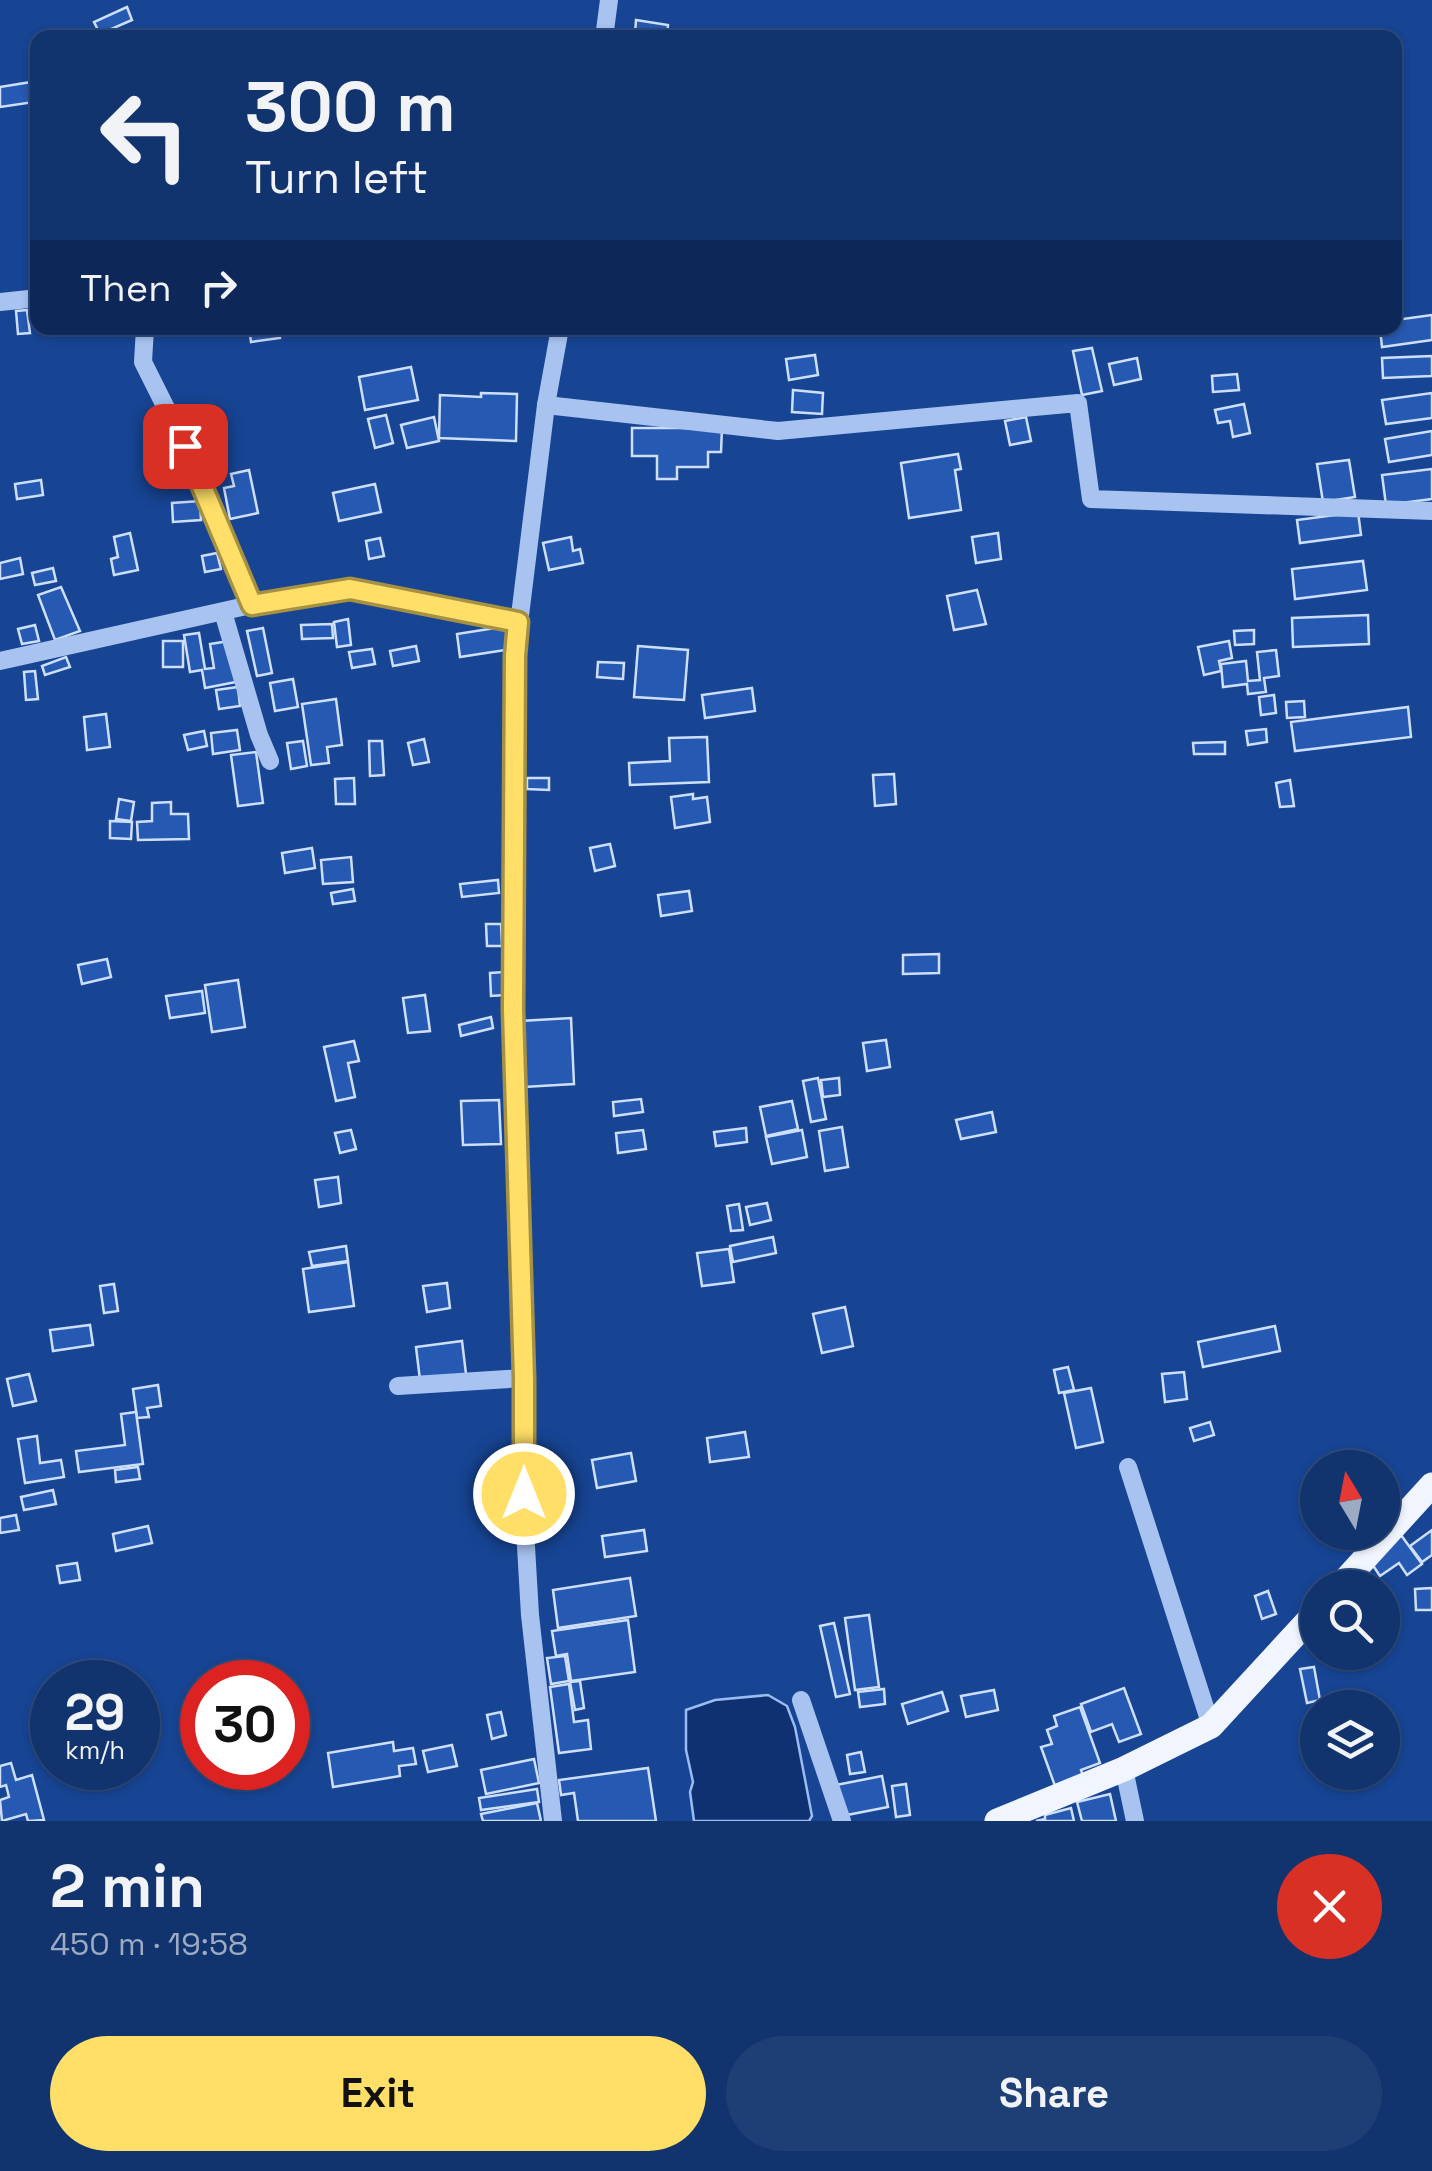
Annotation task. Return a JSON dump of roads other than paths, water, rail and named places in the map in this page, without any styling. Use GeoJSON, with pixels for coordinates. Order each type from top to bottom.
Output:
{"type":"FeatureCollection","features":[{"type":"Feature","properties":{"kind":"main road"},"geometry":{"type":"LineString","coordinates":[[1354,1570],[1432,1485]]}},
{"type":"Feature","properties":{"kind":"main road"},"geometry":{"type":"LineString","coordinates":[[998,1821],[1124,1769],[1211,1726],[1300,1630]]}},
{"type":"Feature","properties":{"kind":"street"},"geometry":{"type":"LineString","coordinates":[[605,30],[609,0]]}},
{"type":"Feature","properties":{"kind":"street"},"geometry":{"type":"LineString","coordinates":[[0,302],[30,299]]}},
{"type":"Feature","properties":{"kind":"street"},"geometry":{"type":"LineString","coordinates":[[145,335],[143,362],[185,446],[252,605]]}},
{"type":"Feature","properties":{"kind":"street"},"geometry":{"type":"LineString","coordinates":[[553,1821],[530,1615],[524,1494],[513,1010],[515,656],[546,404],[559,335]]}},
{"type":"Feature","properties":{"kind":"street"},"geometry":{"type":"LineString","coordinates":[[546,404],[778,431],[1078,403],[1091,499],[1432,512]]}},
{"type":"Feature","properties":{"kind":"street"},"geometry":{"type":"LineString","coordinates":[[0,661],[252,605],[350,589],[518,622]]}},
{"type":"Feature","properties":{"kind":"street"},"geometry":{"type":"LineString","coordinates":[[223,612],[270,761]]}},
{"type":"Feature","properties":{"kind":"street"},"geometry":{"type":"LineString","coordinates":[[398,1386],[524,1378]]}},
{"type":"Feature","properties":{"kind":"street"},"geometry":{"type":"LineString","coordinates":[[1128,1468],[1211,1726]]}},
{"type":"Feature","properties":{"kind":"street"},"geometry":{"type":"LineString","coordinates":[[800,1700],[842,1821]]}},
{"type":"Feature","properties":{"kind":"street"},"geometry":{"type":"LineString","coordinates":[[1124,1769],[1135,1821]]}},
{"type":"Feature","properties":{"kind":"water"},"geometry":{"type":"Polygon","coordinates":[[[768,1695],[787,1706],[795,1727],[812,1816],[809,1821],[694,1821],[686,1710],[715,1700],[768,1695]]]}}]}
